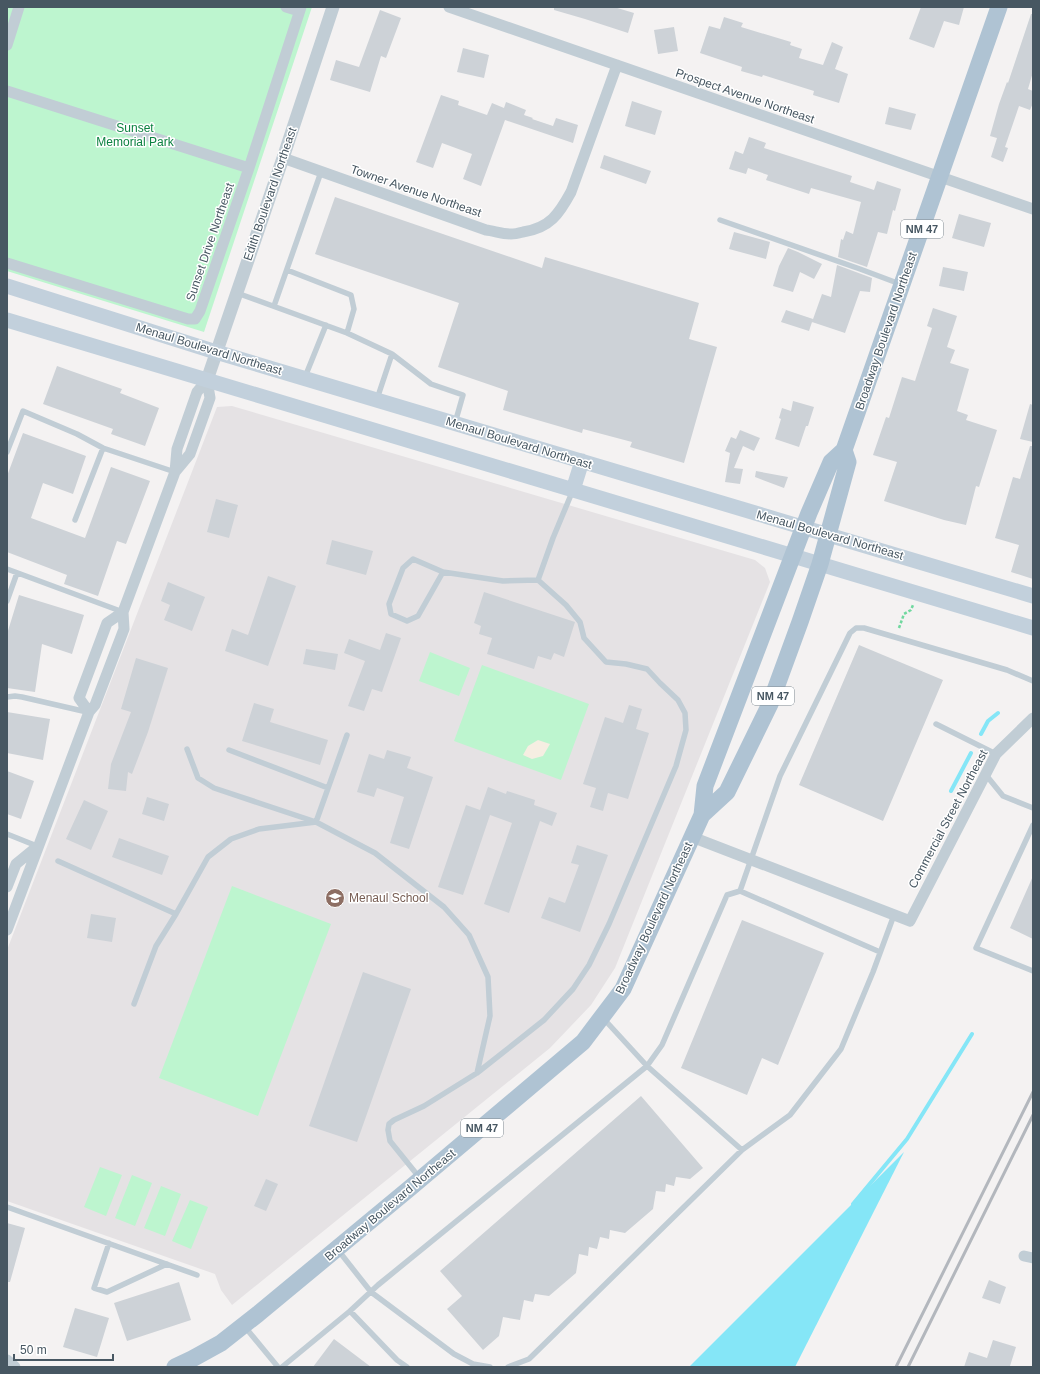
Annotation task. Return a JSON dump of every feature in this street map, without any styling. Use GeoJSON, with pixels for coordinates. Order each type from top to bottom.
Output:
{"type":"FeatureCollection","features":[{"type":"Feature","properties":{"kind":"main road","name":"Broadway Boulevard Northeast"},"geometry":{"type":"LineString","coordinates":[[175,1367],[221,1343],[421,1180],[583,1042],[623,989],[702,815],[705,786],[793,556],[831,462],[844,450],[999,7]]}},
{"type":"Feature","properties":{"kind":"main road","name":"Menaul Boulevard Northeast"},"geometry":{"type":"LineString","coordinates":[[7,286],[216,352],[1033,596]]}},
{"type":"Feature","properties":{"kind":"main road"},"geometry":{"type":"LineString","coordinates":[[7,320],[1033,628]]}},
{"type":"Feature","properties":{"kind":"main road","name":"Broadway Boulevard Northeast"},"geometry":{"type":"LineString","coordinates":[[702,815],[727,792],[770,704],[820,564],[848,462],[844,450]]}},
{"type":"Feature","properties":{"kind":"main road"},"geometry":{"type":"LineString","coordinates":[[573,490],[582,461]]}},
{"type":"Feature","properties":{"kind":"street"},"geometry":{"type":"LineString","coordinates":[[7,45],[19,7]]}},
{"type":"Feature","properties":{"kind":"street"},"geometry":{"type":"LineString","coordinates":[[286,7],[300,9]]}},
{"type":"Feature","properties":{"kind":"street","name":"Edith Boulevard Northeast"},"geometry":{"type":"LineString","coordinates":[[7,930],[90,712],[95,705],[124,629],[123,612],[175,472],[177,449],[197,392],[207,380],[333,7]]}},
{"type":"Feature","properties":{"kind":"street","name":"Prospect Avenue Northeast"},"geometry":{"type":"LineString","coordinates":[[449,7],[1033,209]]}},
{"type":"Feature","properties":{"kind":"street","name":"Sunset Drive Northeast"},"geometry":{"type":"LineString","coordinates":[[7,263],[188,319],[196,319],[249,168],[300,9]]}},
{"type":"Feature","properties":{"kind":"street","name":"Towner Avenue Northeast"},"geometry":{"type":"LineString","coordinates":[[283,158],[486,230],[511,234],[532,231],[553,220],[563,207],[571,192],[617,65]]}},
{"type":"Feature","properties":{"kind":"street"},"geometry":{"type":"LineString","coordinates":[[7,91],[249,168]]}},
{"type":"Feature","properties":{"kind":"street","name":"Edith Boulevard Northeast"},"geometry":{"type":"LineString","coordinates":[[175,472],[190,454],[210,398],[207,380]]}},
{"type":"Feature","properties":{"kind":"street"},"geometry":{"type":"LineString","coordinates":[[90,712],[79,698],[107,623],[123,612]]}},
{"type":"Feature","properties":{"kind":"street","name":"Commercial Street Northeast"},"geometry":{"type":"LineString","coordinates":[[894,914],[910,921],[996,754],[1033,718]]}},
{"type":"Feature","properties":{"kind":"street"},"geometry":{"type":"LineString","coordinates":[[692,837],[894,914]]}},
{"type":"Feature","properties":{"kind":"street","name":"Edith Boulevard Northeast"},"geometry":{"type":"LineString","coordinates":[[7,887],[16,864],[38,846]]}},
{"type":"Feature","properties":{"kind":"street"},"geometry":{"type":"LineString","coordinates":[[7,1360],[16,1367]]}},
{"type":"Feature","properties":{"kind":"lane"},"geometry":{"type":"LineString","coordinates":[[274,306],[321,172]]}},
{"type":"Feature","properties":{"kind":"lane"},"geometry":{"type":"LineString","coordinates":[[720,220],[860,268],[902,285]]}},
{"type":"Feature","properties":{"kind":"lane"},"geometry":{"type":"LineString","coordinates":[[287,270],[351,295],[354,309],[346,333]]}},
{"type":"Feature","properties":{"kind":"lane"},"geometry":{"type":"LineString","coordinates":[[236,293],[346,333],[392,354],[431,384],[463,395],[455,424]]}},
{"type":"Feature","properties":{"kind":"lane"},"geometry":{"type":"LineString","coordinates":[[304,378],[326,325]]}},
{"type":"Feature","properties":{"kind":"lane"},"geometry":{"type":"LineString","coordinates":[[377,400],[392,354]]}},
{"type":"Feature","properties":{"kind":"lane"},"geometry":{"type":"LineString","coordinates":[[7,452],[23,411],[78,434],[103,448],[175,472]]}},
{"type":"Feature","properties":{"kind":"lane"},"geometry":{"type":"LineString","coordinates":[[182,436],[195,441]]}},
{"type":"Feature","properties":{"kind":"lane"},"geometry":{"type":"LineString","coordinates":[[75,520],[103,448]]}},
{"type":"Feature","properties":{"kind":"lane"},"geometry":{"type":"LineString","coordinates":[[538,580],[553,538],[573,490]]}},
{"type":"Feature","properties":{"kind":"lane"},"geometry":{"type":"LineString","coordinates":[[421,1180],[390,1141],[388,1130],[389,1124],[394,1120],[424,1106],[477,1073],[544,1020],[573,989],[589,965],[609,924],[676,766],[686,730],[685,712],[678,700],[647,669],[626,664],[606,662],[584,638],[580,622],[566,605],[538,580],[503,581],[443,572],[413,559],[403,568],[389,604],[391,614],[407,621],[418,616],[443,572]]}},
{"type":"Feature","properties":{"kind":"lane"},"geometry":{"type":"LineString","coordinates":[[7,569],[123,612]]}},
{"type":"Feature","properties":{"kind":"lane"},"geometry":{"type":"LineString","coordinates":[[7,601],[17,573]]}},
{"type":"Feature","properties":{"kind":"lane"},"geometry":{"type":"LineString","coordinates":[[740,891],[780,776],[850,633],[856,628],[864,628],[1007,670],[1033,681]]}},
{"type":"Feature","properties":{"kind":"lane"},"geometry":{"type":"LineString","coordinates":[[7,697],[22,697],[90,712]]}},
{"type":"Feature","properties":{"kind":"lane"},"geometry":{"type":"LineString","coordinates":[[936,724],[996,754]]}},
{"type":"Feature","properties":{"kind":"lane"},"geometry":{"type":"LineString","coordinates":[[316,822],[347,735]]}},
{"type":"Feature","properties":{"kind":"lane"},"geometry":{"type":"LineString","coordinates":[[188,748],[198,778],[214,788],[316,822],[375,853],[444,907],[469,935],[488,977],[490,1016],[477,1073]]}},
{"type":"Feature","properties":{"kind":"lane"},"geometry":{"type":"LineString","coordinates":[[229,750],[328,788]]}},
{"type":"Feature","properties":{"kind":"lane"},"geometry":{"type":"LineString","coordinates":[[985,774],[1003,796],[1033,808]]}},
{"type":"Feature","properties":{"kind":"lane"},"geometry":{"type":"LineString","coordinates":[[134,1004],[156,946],[208,857],[231,839],[259,829],[316,822]]}},
{"type":"Feature","properties":{"kind":"lane"},"geometry":{"type":"LineString","coordinates":[[1033,825],[976,948],[1033,971]]}},
{"type":"Feature","properties":{"kind":"lane"},"geometry":{"type":"LineString","coordinates":[[7,834],[38,846]]}},
{"type":"Feature","properties":{"kind":"lane"},"geometry":{"type":"LineString","coordinates":[[58,861],[176,914]]}},
{"type":"Feature","properties":{"kind":"lane"},"geometry":{"type":"LineString","coordinates":[[282,1367],[371,1292],[647,1066],[662,1046],[727,895],[740,891],[880,952]]}},
{"type":"Feature","properties":{"kind":"lane"},"geometry":{"type":"LineString","coordinates":[[508,1367],[529,1359],[742,1150],[790,1115],[841,1048],[894,914]]}},
{"type":"Feature","properties":{"kind":"lane"},"geometry":{"type":"LineString","coordinates":[[602,1017],[647,1066],[742,1150]]}},
{"type":"Feature","properties":{"kind":"lane"},"geometry":{"type":"LineString","coordinates":[[7,1207],[197,1275]]}},
{"type":"Feature","properties":{"kind":"lane"},"geometry":{"type":"LineString","coordinates":[[109,1243],[94,1288],[107,1292],[167,1264]]}},
{"type":"Feature","properties":{"kind":"lane"},"geometry":{"type":"LineString","coordinates":[[337,1248],[371,1292],[454,1354],[473,1364],[490,1367]]}},
{"type":"Feature","properties":{"kind":"lane"},"geometry":{"type":"LineString","coordinates":[[350,1311],[397,1360],[407,1367]]}},
{"type":"Feature","properties":{"kind":"lane"},"geometry":{"type":"LineString","coordinates":[[244,1325],[278,1367]]}},
{"type":"Feature","properties":{"kind":"path"},"geometry":{"type":"LineString","coordinates":[[899,628],[904,614],[911,610],[913,604]]}},
{"type":"Feature","properties":{"kind":"shaded area","name":"Menaul School"},"geometry":{"type":"Polygon","coordinates":[[[232,406],[755,560],[765,568],[770,582],[615,968],[591,1005],[550,1048],[232,1305],[221,1290],[215,1274],[7,1201],[7,950],[217,407],[232,406]]]}},
{"type":"Feature","properties":{"kind":"green space","name":"Sunset Memorial Park"},"geometry":{"type":"Polygon","coordinates":[[[7,7],[312,7],[204,332],[7,271],[7,7]]]}},
{"type":"Feature","properties":{"kind":"green space"},"geometry":{"type":"Polygon","coordinates":[[[430,652],[470,668],[459,696],[419,681],[430,652]]]}},
{"type":"Feature","properties":{"kind":"green space"},"geometry":{"type":"Polygon","coordinates":[[[482,665],[589,704],[561,780],[454,741],[482,665]]]}},
{"type":"Feature","properties":{"kind":"green space"},"geometry":{"type":"Polygon","coordinates":[[[232,886],[331,924],[258,1116],[159,1078],[232,886]]]}},
{"type":"Feature","properties":{"kind":"green space"},"geometry":{"type":"Polygon","coordinates":[[[100,1167],[122,1175],[106,1216],[84,1207],[100,1167]]]}},
{"type":"Feature","properties":{"kind":"green space"},"geometry":{"type":"Polygon","coordinates":[[[132,1175],[152,1183],[135,1226],[115,1218],[132,1175]]]}},
{"type":"Feature","properties":{"kind":"green space"},"geometry":{"type":"Polygon","coordinates":[[[161,1186],[181,1194],[165,1236],[144,1228],[161,1186]]]}},
{"type":"Feature","properties":{"kind":"green space"},"geometry":{"type":"Polygon","coordinates":[[[190,1200],[208,1207],[191,1249],[172,1241],[190,1200]]]}},
{"type":"Feature","properties":{"kind":"sand"},"geometry":{"type":"Polygon","coordinates":[[[538,740],[550,744],[543,756],[532,759],[523,755],[528,746],[538,740]]]}},
{"type":"Feature","properties":{"kind":"water"},"geometry":{"type":"Polygon","coordinates":[[[904,1152],[795,1367],[689,1367],[904,1152]]]}},
{"type":"Feature","properties":{"kind":"building"},"geometry":{"type":"Polygon","coordinates":[[[554,7],[614,7],[634,13],[628,33],[554,10],[554,7]]]}},
{"type":"Feature","properties":{"kind":"building"},"geometry":{"type":"Polygon","coordinates":[[[921,7],[964,7],[959,25],[944,21],[934,48],[909,39],[921,7]]]}},
{"type":"Feature","properties":{"kind":"building"},"geometry":{"type":"Polygon","coordinates":[[[380,10],[401,18],[386,58],[381,56],[370,92],[330,80],[336,60],[359,67],[380,10]]]}},
{"type":"Feature","properties":{"kind":"building"},"geometry":{"type":"Polygon","coordinates":[[[1031,14],[1033,14],[1033,72],[1028,89],[1033,91],[1033,103],[1030,110],[1019,106],[1005,147],[1008,148],[1003,162],[991,157],[997,138],[990,136],[999,104],[1007,82],[1008,83],[1031,14]]]}},
{"type":"Feature","properties":{"kind":"building"},"geometry":{"type":"Polygon","coordinates":[[[724,17],[743,23],[741,27],[791,42],[790,45],[802,49],[799,58],[823,65],[832,42],[843,47],[835,69],[848,74],[839,103],[813,95],[814,91],[763,75],[762,77],[741,71],[742,67],[700,53],[709,26],[720,29],[724,17]]]}},
{"type":"Feature","properties":{"kind":"building"},"geometry":{"type":"Polygon","coordinates":[[[674,27],[678,51],[658,54],[654,30],[674,27]]]}},
{"type":"Feature","properties":{"kind":"building"},"geometry":{"type":"Polygon","coordinates":[[[463,48],[489,55],[484,78],[457,72],[463,48]]]}},
{"type":"Feature","properties":{"kind":"building"},"geometry":{"type":"Polygon","coordinates":[[[441,95],[459,101],[458,105],[487,115],[492,103],[504,108],[506,102],[526,110],[524,115],[553,126],[556,118],[578,125],[573,143],[505,120],[481,186],[463,179],[472,154],[442,143],[433,168],[416,162],[441,95]]]}},
{"type":"Feature","properties":{"kind":"building"},"geometry":{"type":"Polygon","coordinates":[[[632,101],[662,111],[655,135],[625,126],[632,101]]]}},
{"type":"Feature","properties":{"kind":"building"},"geometry":{"type":"Polygon","coordinates":[[[889,107],[916,114],[911,130],[885,124],[889,107]]]}},
{"type":"Feature","properties":{"kind":"building"},"geometry":{"type":"Polygon","coordinates":[[[749,137],[766,143],[764,148],[852,176],[850,182],[874,190],[877,181],[901,189],[895,211],[893,210],[887,234],[878,232],[867,267],[838,257],[841,239],[843,240],[846,231],[853,234],[861,202],[811,188],[809,194],[766,180],[768,175],[748,168],[746,174],[729,169],[735,151],[743,154],[749,137]]]}},
{"type":"Feature","properties":{"kind":"building"},"geometry":{"type":"Polygon","coordinates":[[[604,155],[651,171],[646,184],[600,168],[604,155]]]}},
{"type":"Feature","properties":{"kind":"building"},"geometry":{"type":"Polygon","coordinates":[[[335,197],[542,268],[545,257],[699,303],[689,339],[717,347],[684,463],[630,447],[632,442],[583,429],[582,433],[503,410],[508,391],[438,367],[459,303],[315,254],[335,197]]]}},
{"type":"Feature","properties":{"kind":"building"},"geometry":{"type":"Polygon","coordinates":[[[959,214],[991,223],[984,247],[952,238],[959,214]]]}},
{"type":"Feature","properties":{"kind":"building"},"geometry":{"type":"Polygon","coordinates":[[[734,232],[770,242],[766,259],[729,249],[734,232]]]}},
{"type":"Feature","properties":{"kind":"building"},"geometry":{"type":"Polygon","coordinates":[[[788,248],[822,264],[814,279],[800,272],[793,292],[773,286],[779,266],[788,248]]]}},
{"type":"Feature","properties":{"kind":"building"},"geometry":{"type":"Polygon","coordinates":[[[837,265],[872,278],[870,292],[860,291],[845,333],[812,322],[822,294],[831,297],[837,265]]]}},
{"type":"Feature","properties":{"kind":"building"},"geometry":{"type":"Polygon","coordinates":[[[943,267],[968,272],[964,291],[939,286],[943,267]]]}},
{"type":"Feature","properties":{"kind":"building"},"geometry":{"type":"Polygon","coordinates":[[[933,308],[957,316],[947,347],[955,350],[950,363],[969,369],[957,411],[968,415],[966,420],[997,430],[979,487],[976,486],[966,525],[944,520],[884,501],[897,462],[873,455],[886,417],[889,418],[902,377],[915,381],[932,328],[927,326],[933,308]]]}},
{"type":"Feature","properties":{"kind":"building"},"geometry":{"type":"Polygon","coordinates":[[[786,310],[813,319],[809,331],[781,322],[786,310]]]}},
{"type":"Feature","properties":{"kind":"building"},"geometry":{"type":"Polygon","coordinates":[[[57,366],[122,389],[120,393],[159,408],[145,446],[111,434],[113,429],[43,404],[57,366]]]}},
{"type":"Feature","properties":{"kind":"building"},"geometry":{"type":"Polygon","coordinates":[[[793,401],[814,407],[799,447],[775,439],[781,419],[779,418],[782,408],[791,411],[793,401]]]}},
{"type":"Feature","properties":{"kind":"building"},"geometry":{"type":"Polygon","coordinates":[[[1030,404],[1033,405],[1033,442],[1020,439],[1030,404]]]}},
{"type":"Feature","properties":{"kind":"building"},"geometry":{"type":"Polygon","coordinates":[[[740,430],[760,438],[754,451],[743,446],[734,468],[743,469],[740,484],[725,482],[730,453],[725,451],[731,437],[736,439],[740,430]]]}},
{"type":"Feature","properties":{"kind":"building"},"geometry":{"type":"Polygon","coordinates":[[[23,433],[86,456],[73,494],[43,483],[31,518],[85,538],[111,467],[150,481],[126,544],[117,541],[98,596],[64,584],[67,575],[7,552],[7,476],[23,433]]]}},
{"type":"Feature","properties":{"kind":"building"},"geometry":{"type":"Polygon","coordinates":[[[1030,446],[1033,446],[1033,579],[1011,572],[1019,545],[995,538],[1013,477],[1020,479],[1030,446]]]}},
{"type":"Feature","properties":{"kind":"building"},"geometry":{"type":"Polygon","coordinates":[[[756,471],[788,477],[784,488],[755,477],[756,471]]]}},
{"type":"Feature","properties":{"kind":"building"},"geometry":{"type":"Polygon","coordinates":[[[216,499],[238,505],[229,538],[207,532],[216,499]]]}},
{"type":"Feature","properties":{"kind":"building"},"geometry":{"type":"Polygon","coordinates":[[[332,540],[373,551],[366,575],[326,564],[332,540]]]}},
{"type":"Feature","properties":{"kind":"building"},"geometry":{"type":"Polygon","coordinates":[[[268,576],[296,586],[268,666],[225,651],[232,629],[248,635],[268,576]]]}},
{"type":"Feature","properties":{"kind":"building"},"geometry":{"type":"Polygon","coordinates":[[[168,582],[205,597],[192,631],[164,620],[170,605],[161,601],[168,582]]]}},
{"type":"Feature","properties":{"kind":"building"},"geometry":{"type":"Polygon","coordinates":[[[484,592],[575,622],[564,657],[554,653],[551,660],[538,656],[534,669],[487,654],[492,638],[479,634],[481,626],[474,623],[484,592]]]}},
{"type":"Feature","properties":{"kind":"building"},"geometry":{"type":"Polygon","coordinates":[[[19,595],[84,615],[72,654],[42,644],[35,692],[7,688],[7,634],[19,595]]]}},
{"type":"Feature","properties":{"kind":"building"},"geometry":{"type":"Polygon","coordinates":[[[386,633],[401,638],[382,692],[372,689],[364,711],[348,706],[365,661],[344,653],[349,639],[380,650],[386,633]]]}},
{"type":"Feature","properties":{"kind":"building"},"geometry":{"type":"Polygon","coordinates":[[[859,645],[943,680],[883,821],[799,785],[859,645]]]}},
{"type":"Feature","properties":{"kind":"building"},"geometry":{"type":"Polygon","coordinates":[[[306,649],[338,654],[335,670],[303,664],[306,649]]]}},
{"type":"Feature","properties":{"kind":"building"},"geometry":{"type":"Polygon","coordinates":[[[136,658],[168,668],[148,732],[132,774],[128,772],[126,791],[108,789],[111,764],[131,712],[121,709],[136,658]]]}},
{"type":"Feature","properties":{"kind":"building"},"geometry":{"type":"Polygon","coordinates":[[[254,703],[274,709],[270,722],[328,740],[320,765],[242,741],[254,703]]]}},
{"type":"Feature","properties":{"kind":"building"},"geometry":{"type":"Polygon","coordinates":[[[629,705],[642,709],[636,729],[649,733],[628,799],[608,793],[603,811],[590,807],[596,788],[583,784],[605,717],[623,723],[629,705]]]}},
{"type":"Feature","properties":{"kind":"building"},"geometry":{"type":"Polygon","coordinates":[[[7,712],[50,719],[43,760],[7,753],[7,712]]]}},
{"type":"Feature","properties":{"kind":"building"},"geometry":{"type":"Polygon","coordinates":[[[387,750],[411,757],[407,768],[433,777],[409,849],[390,843],[404,797],[377,788],[374,797],[357,792],[369,754],[384,759],[387,750]]]}},
{"type":"Feature","properties":{"kind":"building"},"geometry":{"type":"Polygon","coordinates":[[[7,771],[34,781],[21,819],[7,814],[7,771]]]}},
{"type":"Feature","properties":{"kind":"building"},"geometry":{"type":"Polygon","coordinates":[[[488,787],[506,794],[507,791],[535,800],[534,805],[557,813],[552,826],[540,821],[509,913],[484,904],[512,823],[490,815],[463,895],[438,887],[466,805],[480,810],[488,787]]]}},
{"type":"Feature","properties":{"kind":"building"},"geometry":{"type":"Polygon","coordinates":[[[147,797],[169,804],[164,821],[142,814],[147,797]]]}},
{"type":"Feature","properties":{"kind":"building"},"geometry":{"type":"Polygon","coordinates":[[[84,800],[108,811],[91,850],[66,839],[84,800]]]}},
{"type":"Feature","properties":{"kind":"building"},"geometry":{"type":"Polygon","coordinates":[[[119,838],[169,856],[162,875],[112,857],[119,838]]]}},
{"type":"Feature","properties":{"kind":"building"},"geometry":{"type":"Polygon","coordinates":[[[577,845],[608,855],[580,932],[541,918],[549,897],[565,903],[579,865],[571,863],[577,845]]]}},
{"type":"Feature","properties":{"kind":"building"},"geometry":{"type":"Polygon","coordinates":[[[1033,876],[1033,939],[1010,928],[1033,876]]]}},
{"type":"Feature","properties":{"kind":"building"},"geometry":{"type":"Polygon","coordinates":[[[91,914],[116,918],[112,942],[87,938],[91,914]]]}},
{"type":"Feature","properties":{"kind":"building"},"geometry":{"type":"Polygon","coordinates":[[[742,920],[824,953],[778,1065],[762,1058],[747,1095],[681,1068],[742,920]]]}},
{"type":"Feature","properties":{"kind":"building"},"geometry":{"type":"Polygon","coordinates":[[[363,972],[411,989],[357,1142],[309,1126],[363,972]]]}},
{"type":"Feature","properties":{"kind":"building"},"geometry":{"type":"Polygon","coordinates":[[[641,1096],[703,1168],[690,1179],[676,1177],[674,1186],[666,1184],[665,1192],[656,1191],[653,1209],[625,1233],[610,1230],[609,1239],[600,1237],[597,1249],[589,1247],[588,1256],[579,1254],[576,1273],[549,1296],[535,1294],[533,1302],[524,1300],[520,1320],[503,1317],[499,1336],[483,1350],[447,1309],[462,1296],[440,1271],[641,1096]]]}},
{"type":"Feature","properties":{"kind":"building"},"geometry":{"type":"Polygon","coordinates":[[[266,1179],[278,1184],[266,1211],[254,1206],[266,1179]]]}},
{"type":"Feature","properties":{"kind":"building"},"geometry":{"type":"Polygon","coordinates":[[[7,1223],[25,1228],[10,1282],[7,1282],[7,1223]]]}},
{"type":"Feature","properties":{"kind":"building"},"geometry":{"type":"Polygon","coordinates":[[[989,1280],[1006,1287],[1000,1304],[982,1298],[989,1280]]]}},
{"type":"Feature","properties":{"kind":"building"},"geometry":{"type":"Polygon","coordinates":[[[179,1282],[191,1320],[127,1341],[114,1303],[179,1282]]]}},
{"type":"Feature","properties":{"kind":"building"},"geometry":{"type":"Polygon","coordinates":[[[75,1308],[109,1318],[97,1357],[63,1347],[75,1308]]]}},
{"type":"Feature","properties":{"kind":"building"},"geometry":{"type":"Polygon","coordinates":[[[334,1339],[371,1367],[313,1367],[334,1339]]]}},
{"type":"Feature","properties":{"kind":"building"},"geometry":{"type":"Polygon","coordinates":[[[993,1340],[1016,1347],[1009,1367],[964,1367],[969,1352],[987,1358],[993,1340]]]}},
{"type":"Feature","properties":{"kind":"waterway"},"geometry":{"type":"LineString","coordinates":[[981,734],[988,721],[998,713]]}},
{"type":"Feature","properties":{"kind":"waterway"},"geometry":{"type":"LineString","coordinates":[[951,791],[971,753]]}},
{"type":"Feature","properties":{"kind":"waterway"},"geometry":{"type":"LineString","coordinates":[[853,1204],[907,1139],[972,1034]]}},
{"type":"Feature","properties":{"kind":"railway"},"geometry":{"type":"LineString","coordinates":[[896,1367],[1033,1092]]}},
{"type":"Feature","properties":{"kind":"railway"},"geometry":{"type":"LineString","coordinates":[[908,1367],[1033,1115]]}},
{"type":"Feature","properties":{"kind":"place","name":"Menaul School"},"geometry":{"type":"Point","coordinates":[335,898]}}]}
